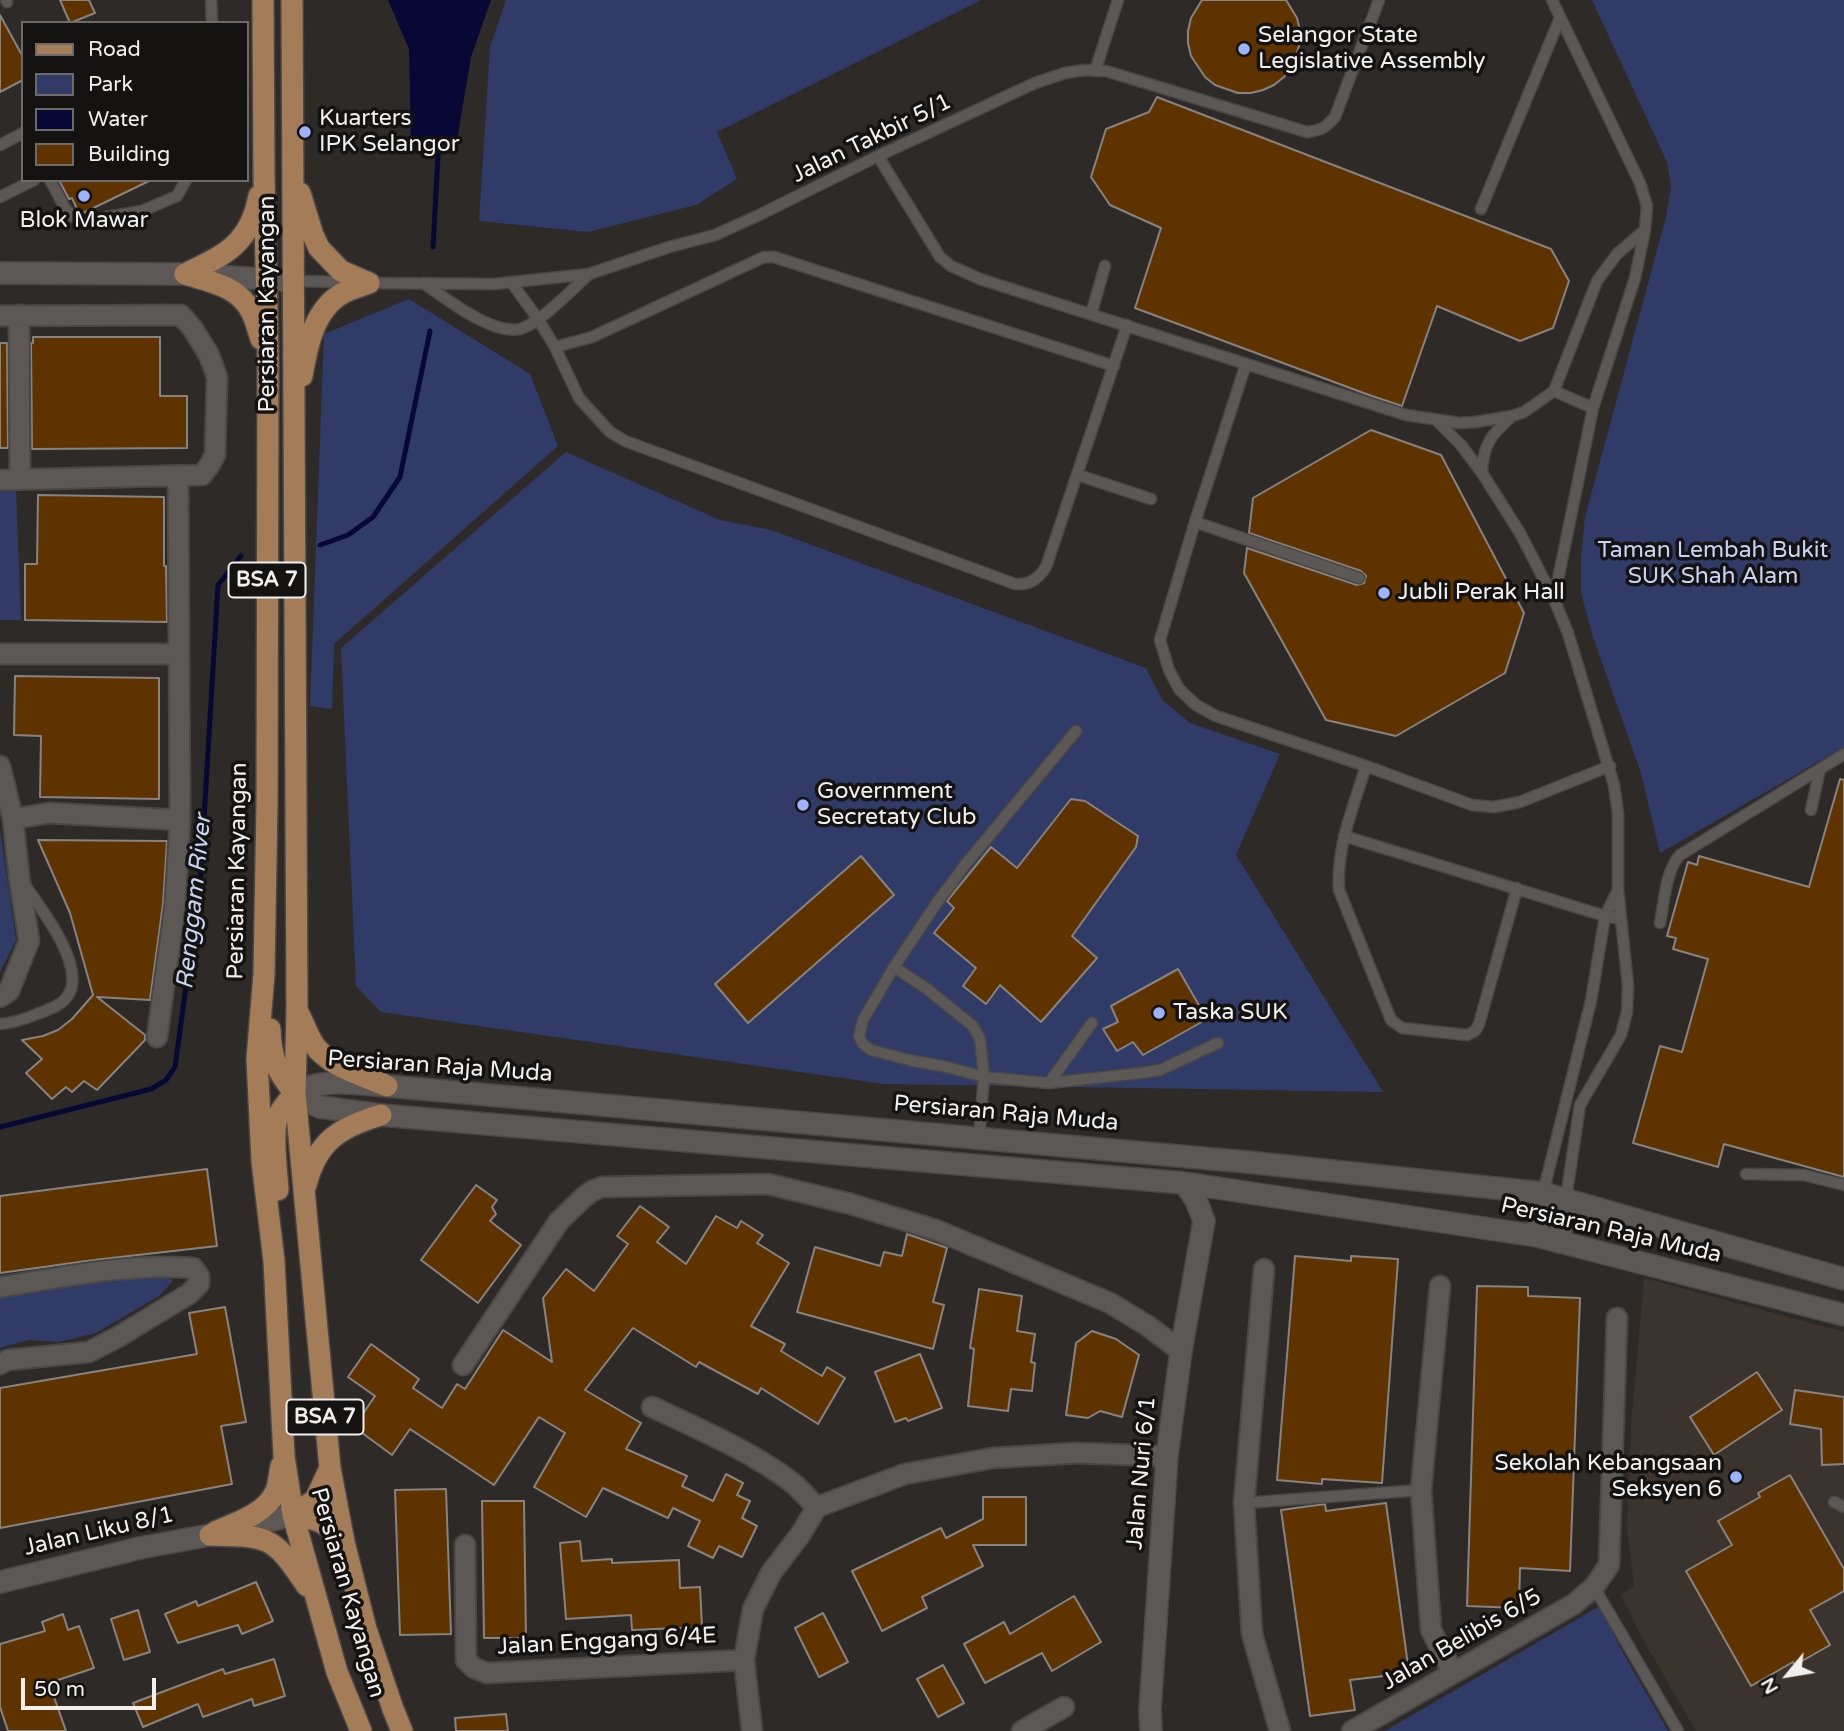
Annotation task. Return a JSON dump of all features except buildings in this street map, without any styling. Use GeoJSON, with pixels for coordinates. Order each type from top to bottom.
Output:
{"type":"FeatureCollection","features":[{"type":"Feature","properties":{"kind":"main road","name":"Persiaran Kayangan"},"geometry":{"type":"LineString","coordinates":[[263,0],[268,358],[267,802],[264,974],[257,1059],[262,1161],[274,1261],[284,1456],[293,1515],[337,1672],[361,1731]]}},
{"type":"Feature","properties":{"kind":"main road","name":"Persiaran Kayangan"},"geometry":{"type":"LineString","coordinates":[[292,0],[297,1009],[295,1093],[330,1468],[344,1542],[366,1629],[402,1731]]}},
{"type":"Feature","properties":{"kind":"main road"},"geometry":{"type":"LineString","coordinates":[[294,172],[319,248],[341,271],[369,283]]}},
{"type":"Feature","properties":{"kind":"main road"},"geometry":{"type":"LineString","coordinates":[[185,274],[224,255],[242,239],[256,209],[264,173]]}},
{"type":"Feature","properties":{"kind":"main road"},"geometry":{"type":"LineString","coordinates":[[0,273],[185,274],[292,281]]}},
{"type":"Feature","properties":{"kind":"main road"},"geometry":{"type":"LineString","coordinates":[[185,274],[221,284],[240,295],[252,312],[268,358]]}},
{"type":"Feature","properties":{"kind":"main road"},"geometry":{"type":"LineString","coordinates":[[293,420],[307,349],[325,307],[342,293],[369,283]]}},
{"type":"Feature","properties":{"kind":"main road","name":"BSA 7"},"geometry":{"type":"LineString","coordinates":[[264,974],[271,1050],[277,1069],[295,1093],[277,1117],[275,1128],[280,1222],[274,1261]]}},
{"type":"Feature","properties":{"kind":"main road"},"geometry":{"type":"LineString","coordinates":[[297,1009],[314,1044],[324,1056],[387,1086]]}},
{"type":"Feature","properties":{"kind":"main road","name":"Persiaran Raja Muda"},"geometry":{"type":"LineString","coordinates":[[1844,1279],[1543,1193],[1247,1162],[387,1086],[320,1083],[295,1093],[320,1107],[381,1115],[1184,1183],[1536,1236],[1844,1315]]}},
{"type":"Feature","properties":{"kind":"main road"},"geometry":{"type":"LineString","coordinates":[[304,1191],[310,1167],[325,1144],[357,1122],[381,1115]]}},
{"type":"Feature","properties":{"kind":"main road"},"geometry":{"type":"LineString","coordinates":[[1184,1183],[1196,1200],[1204,1221],[1239,1191]]}},
{"type":"Feature","properties":{"kind":"main road"},"geometry":{"type":"LineString","coordinates":[[1536,1236],[1543,1193]]}},
{"type":"Feature","properties":{"kind":"main road"},"geometry":{"type":"LineString","coordinates":[[1559,1242],[1566,1198]]}},
{"type":"Feature","properties":{"kind":"main road","name":"Jalan Nuri 6/1"},"geometry":{"type":"LineString","coordinates":[[1151,1731],[1150,1710],[1167,1456],[1181,1351],[1204,1221]]}},
{"type":"Feature","properties":{"kind":"main road"},"geometry":{"type":"LineString","coordinates":[[210,1535],[244,1520],[264,1507],[275,1493],[284,1456]]}},
{"type":"Feature","properties":{"kind":"main road"},"geometry":{"type":"LineString","coordinates":[[293,1515],[315,1500],[330,1468]]}},
{"type":"Feature","properties":{"kind":"main road"},"geometry":{"type":"LineString","coordinates":[[293,1515],[319,1520],[344,1542]]}},
{"type":"Feature","properties":{"kind":"main road","name":"Jalan Liku 8/1"},"geometry":{"type":"LineString","coordinates":[[0,1582],[293,1515]]}},
{"type":"Feature","properties":{"kind":"main road"},"geometry":{"type":"LineString","coordinates":[[210,1535],[267,1541],[291,1562],[318,1602]]}},
{"type":"Feature","properties":{"kind":"street"},"geometry":{"type":"LineString","coordinates":[[0,480],[20,480],[178,477],[202,475],[215,455],[217,377],[209,355],[181,315],[10,315],[20,480]]}},
{"type":"Feature","properties":{"kind":"street"},"geometry":{"type":"LineString","coordinates":[[157,1037],[175,905],[180,820],[178,477]]}},
{"type":"Feature","properties":{"kind":"street"},"geometry":{"type":"LineString","coordinates":[[0,654],[179,654]]}},
{"type":"Feature","properties":{"kind":"street"},"geometry":{"type":"LineString","coordinates":[[0,766],[13,819],[29,941],[9,991],[0,997]]}},
{"type":"Feature","properties":{"kind":"street"},"geometry":{"type":"LineString","coordinates":[[13,819],[49,813],[180,820]]}},
{"type":"Feature","properties":{"kind":"street"},"geometry":{"type":"LineString","coordinates":[[463,1365],[559,1222],[592,1191],[602,1187],[768,1184],[851,1204],[936,1230],[1110,1303],[1148,1326],[1181,1351]]}},
{"type":"Feature","properties":{"kind":"street"},"geometry":{"type":"LineString","coordinates":[[0,1287],[75,1275],[164,1266],[193,1268],[199,1284],[189,1294],[89,1352],[8,1360],[0,1364]]}},
{"type":"Feature","properties":{"kind":"street"},"geometry":{"type":"LineString","coordinates":[[1264,1269],[1244,1503],[1252,1634],[1280,1731]]}},
{"type":"Feature","properties":{"kind":"street"},"geometry":{"type":"LineString","coordinates":[[1440,1286],[1421,1490],[1431,1630],[1453,1674]]}},
{"type":"Feature","properties":{"kind":"street"},"geometry":{"type":"LineString","coordinates":[[1594,1587],[1609,1564],[1617,1318]]}},
{"type":"Feature","properties":{"kind":"street"},"geometry":{"type":"LineString","coordinates":[[652,1407],[765,1464],[796,1486],[817,1507]]}},
{"type":"Feature","properties":{"kind":"street"},"geometry":{"type":"LineString","coordinates":[[752,1731],[744,1660],[753,1609],[771,1573],[817,1507],[905,1474],[993,1458],[1076,1453],[1167,1456]]}},
{"type":"Feature","properties":{"kind":"street","name":"Jalan Enggang 6/4E"},"geometry":{"type":"LineString","coordinates":[[465,1545],[466,1660],[474,1668],[487,1673],[744,1660]]}},
{"type":"Feature","properties":{"kind":"street","name":"Jalan Belibis 6/5"},"geometry":{"type":"LineString","coordinates":[[1352,1731],[1574,1604],[1594,1587]]}},
{"type":"Feature","properties":{"kind":"street"},"geometry":{"type":"LineString","coordinates":[[1022,1731],[1064,1707]]}},
{"type":"Feature","properties":{"kind":"lane"},"geometry":{"type":"LineString","coordinates":[[211,0],[212,21]]}},
{"type":"Feature","properties":{"kind":"lane"},"geometry":{"type":"LineString","coordinates":[[1095,71],[1118,0]]}},
{"type":"Feature","properties":{"kind":"lane","name":"Jalan Takbir 5/1"},"geometry":{"type":"LineString","coordinates":[[292,281],[462,285],[589,274],[669,247],[715,235],[1035,83],[1065,73],[1106,71],[1307,132],[1319,131],[1335,117],[1379,0]]}},
{"type":"Feature","properties":{"kind":"lane"},"geometry":{"type":"LineString","coordinates":[[1552,0],[1640,183],[1647,206],[1646,230],[1635,278],[1593,408],[1554,599]]}},
{"type":"Feature","properties":{"kind":"lane"},"geometry":{"type":"LineString","coordinates":[[1481,209],[1560,18]]}},
{"type":"Feature","properties":{"kind":"lane"},"geometry":{"type":"LineString","coordinates":[[0,145],[21,134]]}},
{"type":"Feature","properties":{"kind":"lane"},"geometry":{"type":"LineString","coordinates":[[878,156],[940,257],[951,266],[980,279],[1406,415],[1460,422],[1512,416],[1524,412],[1554,391],[1597,281],[1617,254],[1646,230]]}},
{"type":"Feature","properties":{"kind":"lane"},"geometry":{"type":"LineString","coordinates":[[0,197],[30,182]]}},
{"type":"Feature","properties":{"kind":"lane"},"geometry":{"type":"LineString","coordinates":[[51,182],[73,218],[84,221],[142,211],[177,196],[185,182]]}},
{"type":"Feature","properties":{"kind":"lane"},"geometry":{"type":"LineString","coordinates":[[555,348],[592,337],[764,257],[774,257],[1114,366]]}},
{"type":"Feature","properties":{"kind":"lane"},"geometry":{"type":"LineString","coordinates":[[1091,314],[1105,266]]}},
{"type":"Feature","properties":{"kind":"lane"},"geometry":{"type":"LineString","coordinates":[[423,283],[487,323],[504,329],[522,329],[538,319],[589,274]]}},
{"type":"Feature","properties":{"kind":"lane"},"geometry":{"type":"LineString","coordinates":[[511,282],[555,348],[579,398],[610,432],[625,441],[1015,584],[1024,585],[1039,577],[1046,567],[1127,325]]}},
{"type":"Feature","properties":{"kind":"lane"},"geometry":{"type":"LineString","coordinates":[[1246,364],[1160,640],[1169,670],[1179,689],[1196,705],[1216,716],[1472,805],[1494,807],[1520,802],[1610,766]]}},
{"type":"Feature","properties":{"kind":"lane"},"geometry":{"type":"LineString","coordinates":[[1554,391],[1593,408]]}},
{"type":"Feature","properties":{"kind":"lane"},"geometry":{"type":"LineString","coordinates":[[1482,473],[1482,456],[1489,439],[1512,416]]}},
{"type":"Feature","properties":{"kind":"lane"},"geometry":{"type":"LineString","coordinates":[[1435,419],[1461,444],[1482,473],[1520,533],[1554,599],[1568,634],[1614,785],[1618,814],[1620,919],[1628,986],[1627,1012],[1621,1035],[1580,1105],[1566,1198]]}},
{"type":"Feature","properties":{"kind":"lane"},"geometry":{"type":"LineString","coordinates":[[1078,475],[1152,499]]}},
{"type":"Feature","properties":{"kind":"lane"},"geometry":{"type":"LineString","coordinates":[[1195,522],[1359,578]]}},
{"type":"Feature","properties":{"kind":"lane"},"geometry":{"type":"LineString","coordinates":[[1076,731],[965,865],[894,967],[863,1020],[859,1036],[863,1044],[871,1050],[909,1060],[984,1077],[1049,1083],[1160,1070],[1218,1044]]}},
{"type":"Feature","properties":{"kind":"lane"},"geometry":{"type":"LineString","coordinates":[[1660,923],[1674,861],[1844,754]]}},
{"type":"Feature","properties":{"kind":"lane"},"geometry":{"type":"LineString","coordinates":[[1366,766],[1344,836],[1338,874],[1339,890],[1391,1020],[1402,1028],[1467,1035],[1475,1031],[1517,888]]}},
{"type":"Feature","properties":{"kind":"lane"},"geometry":{"type":"LineString","coordinates":[[1811,810],[1820,769]]}},
{"type":"Feature","properties":{"kind":"lane"},"geometry":{"type":"LineString","coordinates":[[1344,836],[1620,919]]}},
{"type":"Feature","properties":{"kind":"lane"},"geometry":{"type":"LineString","coordinates":[[0,1024],[12,1023],[53,1009],[69,994],[73,974],[67,954],[49,920],[19,876]]}},
{"type":"Feature","properties":{"kind":"lane"},"geometry":{"type":"LineString","coordinates":[[1543,1193],[1591,1000],[1605,916],[1618,889]]}},
{"type":"Feature","properties":{"kind":"lane"},"geometry":{"type":"LineString","coordinates":[[894,967],[927,989],[973,1026],[980,1039],[984,1077],[979,1138]]}},
{"type":"Feature","properties":{"kind":"lane"},"geometry":{"type":"LineString","coordinates":[[1049,1083],[1092,1023]]}},
{"type":"Feature","properties":{"kind":"lane"},"geometry":{"type":"LineString","coordinates":[[1746,1174],[1804,1175],[1844,1185]]}},
{"type":"Feature","properties":{"kind":"lane"},"geometry":{"type":"LineString","coordinates":[[1244,1503],[1421,1490]]}},
{"type":"Feature","properties":{"kind":"lane"},"geometry":{"type":"LineString","coordinates":[[1834,1502],[1844,1507]]}},
{"type":"Feature","properties":{"kind":"lane"},"geometry":{"type":"LineString","coordinates":[[1594,1587],[1678,1731]]}},
{"type":"Feature","properties":{"kind":"shaded area","name":"Sekolah Kebangsaan Seksyen 6"},"geometry":{"type":"Polygon","coordinates":[[[1644,1278],[1844,1332],[1844,1731],[1696,1731],[1642,1638],[1621,1594],[1634,1586],[1627,1528],[1631,1426],[1644,1278]]]}},
{"type":"Feature","properties":{"kind":"green space"},"geometry":{"type":"Polygon","coordinates":[[[506,0],[981,0],[717,132],[737,179],[696,205],[588,232],[479,221],[490,47],[506,0]]]}},
{"type":"Feature","properties":{"kind":"green space","name":"Taman Lembah Bukit SUK Shah Alam"},"geometry":{"type":"Polygon","coordinates":[[[1592,0],[1844,0],[1844,747],[1660,853],[1641,773],[1593,637],[1581,593],[1581,556],[1585,517],[1666,217],[1671,187],[1667,162],[1592,0]]]}},
{"type":"Feature","properties":{"kind":"green space"},"geometry":{"type":"Polygon","coordinates":[[[409,299],[530,374],[558,446],[334,644],[332,709],[310,706],[324,334],[409,299]]]}},
{"type":"Feature","properties":{"kind":"green space","name":"Government Secretaty Club"},"geometry":{"type":"Polygon","coordinates":[[[566,452],[720,520],[771,530],[1146,668],[1163,701],[1190,723],[1280,754],[1236,855],[1383,1092],[884,1084],[381,1012],[356,986],[341,648],[566,452]]]}},
{"type":"Feature","properties":{"kind":"green space"},"geometry":{"type":"Polygon","coordinates":[[[0,488],[16,488],[21,620],[0,620],[0,488]]]}},
{"type":"Feature","properties":{"kind":"green space"},"geometry":{"type":"Polygon","coordinates":[[[0,828],[16,940],[0,972],[0,828]]]}},
{"type":"Feature","properties":{"kind":"green space"},"geometry":{"type":"Polygon","coordinates":[[[165,1271],[170,1274],[172,1282],[159,1296],[96,1333],[59,1342],[28,1340],[0,1348],[0,1297],[165,1271]]]}},
{"type":"Feature","properties":{"kind":"green space"},"geometry":{"type":"Polygon","coordinates":[[[1600,1606],[1621,1649],[1668,1731],[1385,1731],[1600,1606]]]}},
{"type":"Feature","properties":{"kind":"water"},"geometry":{"type":"Polygon","coordinates":[[[388,0],[491,0],[471,57],[457,140],[411,145],[409,49],[388,0]]]}},
{"type":"Feature","properties":{"kind":"waterway","name":"Renggam River"},"geometry":{"type":"LineString","coordinates":[[433,247],[439,138]]}},
{"type":"Feature","properties":{"kind":"waterway","name":"Renggam River"},"geometry":{"type":"LineString","coordinates":[[320,545],[348,535],[373,517],[400,477],[430,331]]}},
{"type":"Feature","properties":{"kind":"waterway","name":"Renggam River"},"geometry":{"type":"LineString","coordinates":[[0,1127],[151,1089],[166,1080],[175,1067],[200,885],[218,585],[241,556]]}},
{"type":"Feature","properties":{"kind":"place","name":"Selangor State Legislative Assembly"},"geometry":{"type":"Point","coordinates":[1244,49]}},
{"type":"Feature","properties":{"kind":"place","name":"Kuarters IPK Selangor"},"geometry":{"type":"Point","coordinates":[305,132]}},
{"type":"Feature","properties":{"kind":"place","name":"Blok Mawar"},"geometry":{"type":"Point","coordinates":[84,196]}},
{"type":"Feature","properties":{"kind":"place","name":"Jubli Perak Hall"},"geometry":{"type":"Point","coordinates":[1384,593]}},
{"type":"Feature","properties":{"kind":"place","name":"Government Secretaty Club"},"geometry":{"type":"Point","coordinates":[803,805]}},
{"type":"Feature","properties":{"kind":"place","name":"Taska SUK"},"geometry":{"type":"Point","coordinates":[1159,1013]}},
{"type":"Feature","properties":{"kind":"place","name":"Sekolah Kebangsaan Seksyen 6"},"geometry":{"type":"Point","coordinates":[1736,1477]}}]}
